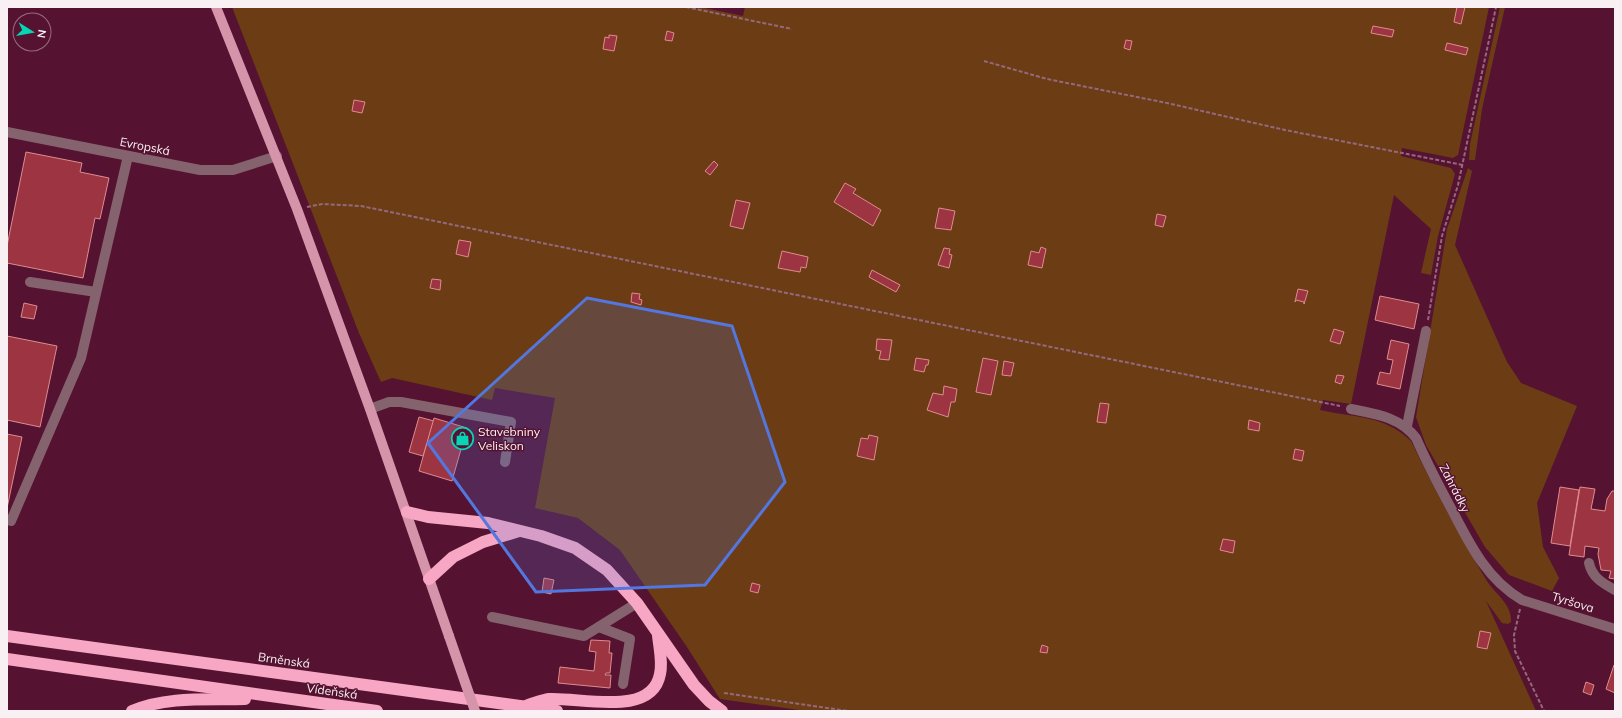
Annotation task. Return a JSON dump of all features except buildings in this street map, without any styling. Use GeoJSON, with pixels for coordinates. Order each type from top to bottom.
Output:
{"type":"FeatureCollection","features":[{"type":"Feature","properties":{"kind":"highway"},"geometry":{"type":"LineString","coordinates":[[407,512],[428,517],[488,523],[541,536],[575,548],[607,570],[637,603],[694,685],[709,701],[722,711]]}},
{"type":"Feature","properties":{"kind":"highway"},"geometry":{"type":"LineString","coordinates":[[429,579],[453,557],[483,542],[521,531]]}},
{"type":"Feature","properties":{"kind":"highway"},"geometry":{"type":"LineString","coordinates":[[522,706],[548,699],[626,704],[645,698],[655,687],[660,676],[658,633]]}},
{"type":"Feature","properties":{"kind":"highway","name":"Brněnská"},"geometry":{"type":"LineString","coordinates":[[7,636],[557,711]]}},
{"type":"Feature","properties":{"kind":"highway"},"geometry":{"type":"LineString","coordinates":[[7,659],[284,699],[325,711]]}},
{"type":"Feature","properties":{"kind":"highway"},"geometry":{"type":"LineString","coordinates":[[132,711],[141,707],[182,700],[284,699]]}},
{"type":"Feature","properties":{"kind":"highway","name":"Vídeňská"},"geometry":{"type":"LineString","coordinates":[[284,699],[377,711]]}},
{"type":"Feature","properties":{"kind":"main road"},"geometry":{"type":"LineString","coordinates":[[216,7],[297,209],[407,512],[475,711]]}},
{"type":"Feature","properties":{"kind":"street","name":"Evropská"},"geometry":{"type":"LineString","coordinates":[[7,132],[200,170],[233,170],[277,156]]}},
{"type":"Feature","properties":{"kind":"street"},"geometry":{"type":"LineString","coordinates":[[7,520],[11,521],[81,358],[128,156]]}},
{"type":"Feature","properties":{"kind":"street"},"geometry":{"type":"LineString","coordinates":[[30,282],[96,292]]}},
{"type":"Feature","properties":{"kind":"street"},"geometry":{"type":"LineString","coordinates":[[1351,409],[1386,416],[1407,426],[1426,331]]}},
{"type":"Feature","properties":{"kind":"street"},"geometry":{"type":"LineString","coordinates":[[370,410],[389,402],[401,402],[511,422],[505,462]]}},
{"type":"Feature","properties":{"kind":"street","name":"Zahrádky"},"geometry":{"type":"LineString","coordinates":[[1407,426],[1416,438],[1474,553],[1500,584],[1522,600]]}},
{"type":"Feature","properties":{"kind":"street"},"geometry":{"type":"LineString","coordinates":[[1589,562],[1595,578],[1615,590]]}},
{"type":"Feature","properties":{"kind":"street","name":"Tyršova"},"geometry":{"type":"LineString","coordinates":[[1522,600],[1615,629]]}},
{"type":"Feature","properties":{"kind":"street"},"geometry":{"type":"LineString","coordinates":[[492,618],[584,636],[637,603]]}},
{"type":"Feature","properties":{"kind":"street"},"geometry":{"type":"LineString","coordinates":[[599,627],[630,639],[623,684]]}},
{"type":"Feature","properties":{"kind":"path"},"geometry":{"type":"LineString","coordinates":[[686,7],[792,29]]}},
{"type":"Feature","properties":{"kind":"path"},"geometry":{"type":"LineString","coordinates":[[1426,331],[1442,236],[1463,165],[1496,7]]}},
{"type":"Feature","properties":{"kind":"path"},"geometry":{"type":"LineString","coordinates":[[984,61],[1047,79],[1285,130],[1463,165]]}},
{"type":"Feature","properties":{"kind":"path"},"geometry":{"type":"LineString","coordinates":[[297,209],[322,204],[361,206],[1351,409]]}},
{"type":"Feature","properties":{"kind":"path"},"geometry":{"type":"LineString","coordinates":[[1522,600],[1514,634],[1515,651],[1544,711]]}},
{"type":"Feature","properties":{"kind":"path"},"geometry":{"type":"LineString","coordinates":[[724,693],[848,711]]}},
{"type":"Feature","properties":{"kind":"highlighted area"},"geometry":{"type":"Polygon","coordinates":[[[587,298],[732,326],[785,482],[705,585],[536,592],[428,443],[587,298]]]}},
{"type":"Feature","properties":{"kind":"shaded area"},"geometry":{"type":"Polygon","coordinates":[[[232,7],[700,7],[743,16],[745,7],[1489,7],[1458,155],[1453,158],[1402,148],[1401,156],[1451,168],[1455,174],[1438,236],[1431,275],[1421,273],[1431,229],[1394,195],[1351,404],[1323,400],[1320,410],[1379,421],[1400,432],[1411,441],[1466,546],[1487,581],[1503,600],[1509,610],[1511,622],[1508,624],[1502,623],[1486,601],[1536,711],[806,711],[720,699],[687,647],[620,550],[578,518],[535,508],[555,398],[495,388],[492,400],[392,378],[381,382],[359,333],[232,7]]]}},
{"type":"Feature","properties":{"kind":"shaded area"},"geometry":{"type":"Polygon","coordinates":[[[1500,7],[1505,7],[1482,109],[1475,160],[1469,160],[1470,144],[1500,7]]]}},
{"type":"Feature","properties":{"kind":"shaded area"},"geometry":{"type":"Polygon","coordinates":[[[1468,168],[1472,171],[1455,245],[1507,362],[1521,383],[1577,406],[1537,503],[1543,547],[1559,578],[1552,591],[1509,575],[1485,547],[1426,445],[1416,417],[1447,229],[1468,168]]]}},
{"type":"Feature","properties":{"kind":"place","name":"Stavebniny Veliskon"},"geometry":{"type":"Point","coordinates":[463,438]}}]}
